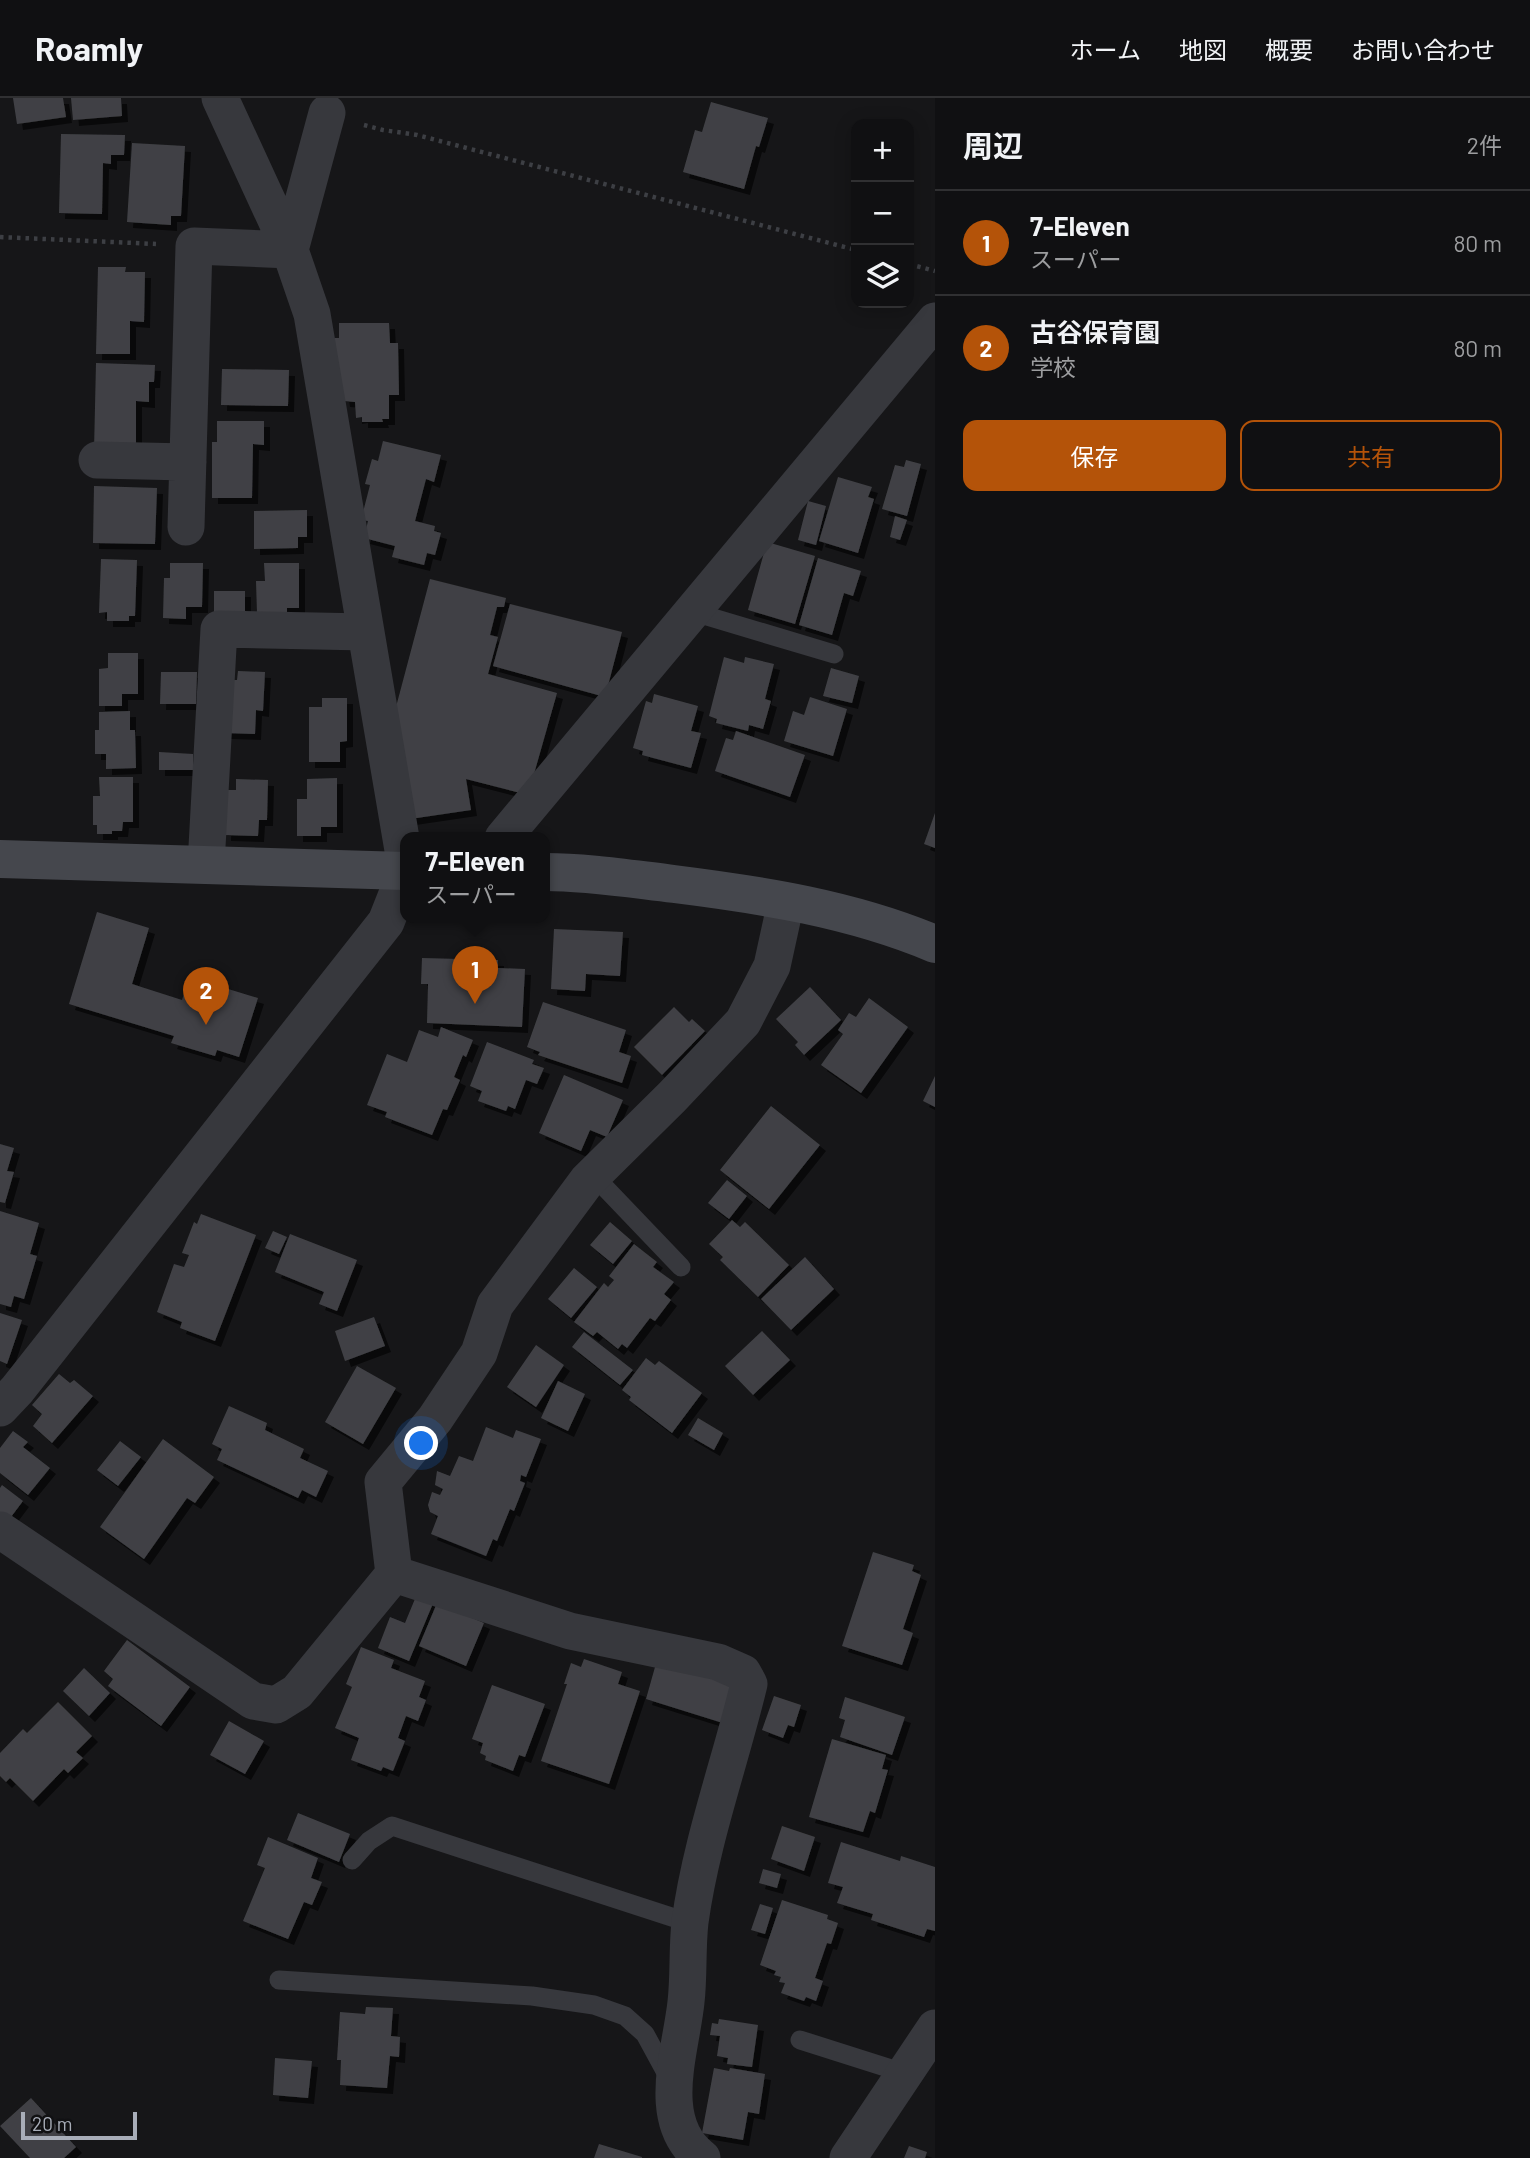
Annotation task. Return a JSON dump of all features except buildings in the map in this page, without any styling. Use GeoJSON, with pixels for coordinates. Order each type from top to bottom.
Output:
{"type":"FeatureCollection","features":[{"type":"Feature","properties":{"kind":"street"},"geometry":{"type":"LineString","coordinates":[[220,98],[290,250],[312,314],[400,833]]}},
{"type":"Feature","properties":{"kind":"street"},"geometry":{"type":"LineString","coordinates":[[290,250],[327,113]]}},
{"type":"Feature","properties":{"kind":"street"},"geometry":{"type":"LineString","coordinates":[[186,527],[194,246],[290,250]]}},
{"type":"Feature","properties":{"kind":"street"},"geometry":{"type":"LineString","coordinates":[[508,832],[935,321]]}},
{"type":"Feature","properties":{"kind":"street"},"geometry":{"type":"LineString","coordinates":[[97,460],[188,462]]}},
{"type":"Feature","properties":{"kind":"street"},"geometry":{"type":"LineString","coordinates":[[206,865],[219,629],[366,632]]}},
{"type":"Feature","properties":{"kind":"street"},"geometry":{"type":"LineString","coordinates":[[0,859],[400,873]]}},
{"type":"Feature","properties":{"kind":"street"},"geometry":{"type":"LineString","coordinates":[[550,872],[580,872],[712,889],[819,907],[872,920],[935,944]]}},
{"type":"Feature","properties":{"kind":"street"},"geometry":{"type":"LineString","coordinates":[[0,1408],[386,922],[400,886]]}},
{"type":"Feature","properties":{"kind":"street"},"geometry":{"type":"LineString","coordinates":[[4,1539],[253,1701],[275,1704],[297,1692],[394,1574],[383,1482],[435,1419],[479,1353],[495,1305],[593,1175],[743,1022],[772,967],[786,902]]}},
{"type":"Feature","properties":{"kind":"street"},"geometry":{"type":"LineString","coordinates":[[394,1574],[570,1630],[718,1661],[743,1673],[749,1684],[712,1820],[690,1923],[687,2001],[674,2087],[675,2115],[686,2139],[702,2158]]}},
{"type":"Feature","properties":{"kind":"street"},"geometry":{"type":"LineString","coordinates":[[848,2158],[935,2028]]}},
{"type":"Feature","properties":{"kind":"lane"},"geometry":{"type":"LineString","coordinates":[[690,611],[834,654]]}},
{"type":"Feature","properties":{"kind":"lane"},"geometry":{"type":"LineString","coordinates":[[593,1175],[681,1267]]}},
{"type":"Feature","properties":{"kind":"lane"},"geometry":{"type":"LineString","coordinates":[[352,1860],[369,1841],[392,1826],[690,1923]]}},
{"type":"Feature","properties":{"kind":"lane"},"geometry":{"type":"LineString","coordinates":[[279,1980],[532,1996],[594,2005],[625,2016],[645,2034],[674,2087]]}},
{"type":"Feature","properties":{"kind":"lane"},"geometry":{"type":"LineString","coordinates":[[800,2040],[904,2073]]}},
{"type":"Feature","properties":{"kind":"path"},"geometry":{"type":"LineString","coordinates":[[327,113],[383,130],[416,135],[851,249]]}},
{"type":"Feature","properties":{"kind":"path"},"geometry":{"type":"LineString","coordinates":[[0,237],[194,246]]}},
{"type":"Feature","properties":{"kind":"path"},"geometry":{"type":"LineString","coordinates":[[914,265],[935,271]]}},
{"type":"Feature","properties":{"kind":"place","name":"7-Eleven"},"geometry":{"type":"Point","coordinates":[475,1004]}},
{"type":"Feature","properties":{"kind":"place","name":"古谷保育園"},"geometry":{"type":"Point","coordinates":[206,1025]}}]}
